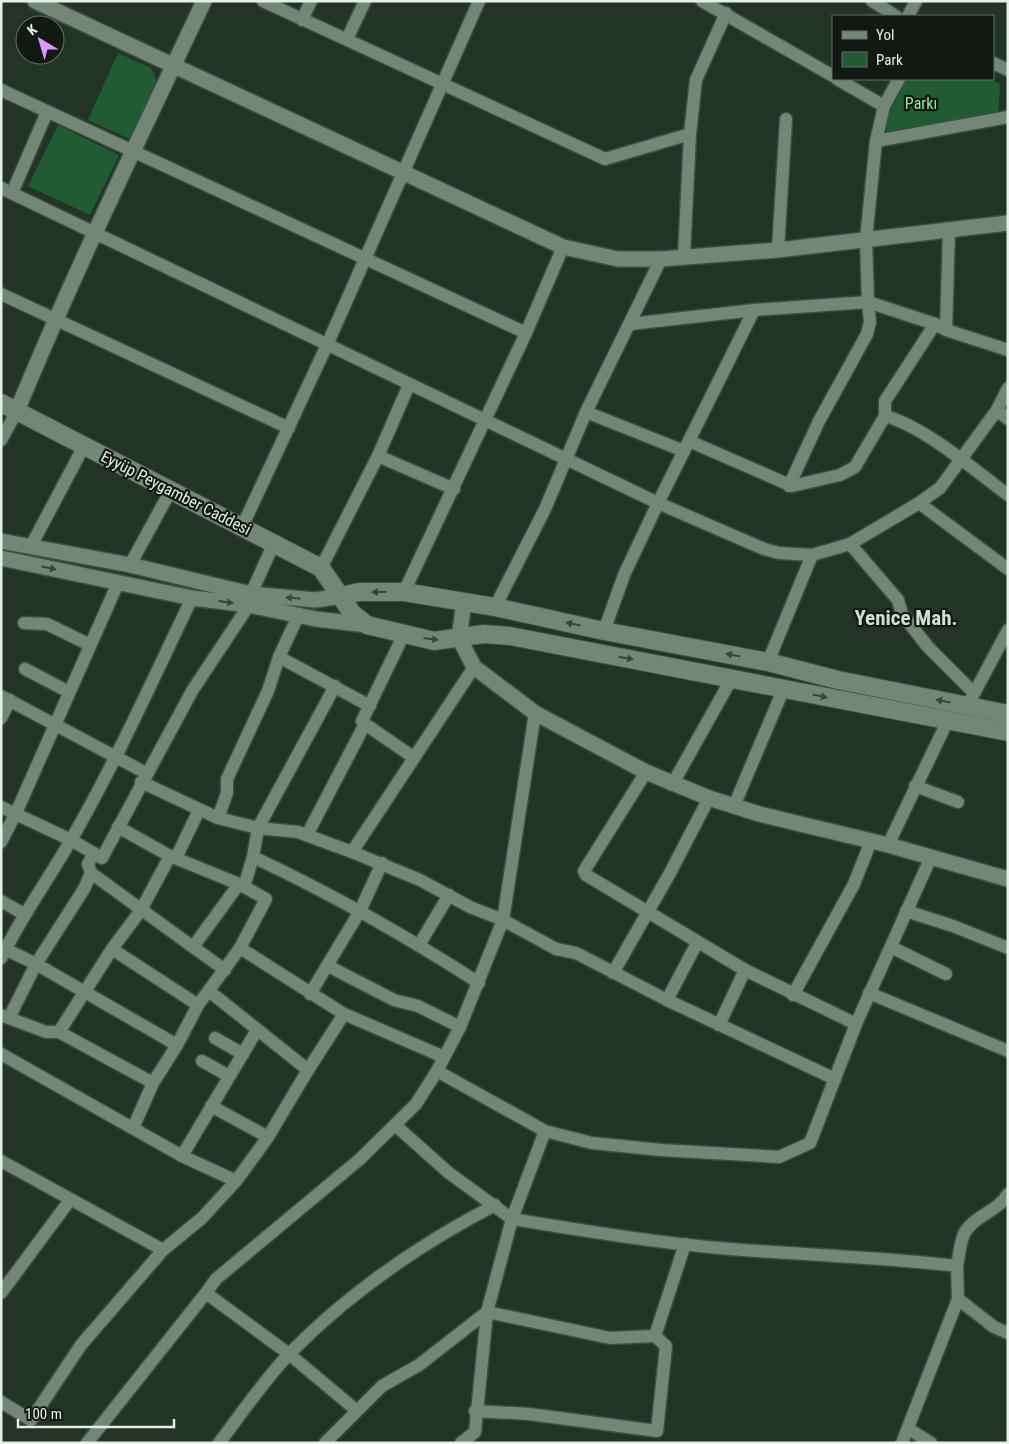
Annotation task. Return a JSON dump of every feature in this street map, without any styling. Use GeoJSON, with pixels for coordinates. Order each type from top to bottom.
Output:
{"type":"FeatureCollection","features":[{"type":"Feature","properties":{"kind":"main road","name":"Eyyüp Peygamber Caddesi"},"geometry":{"type":"LineString","coordinates":[[1,403],[321,568],[352,613],[367,625]]}},
{"type":"Feature","properties":{"kind":"main road"},"geometry":{"type":"LineString","coordinates":[[342,596],[359,592],[404,592],[495,607],[604,631],[768,662],[838,680],[971,699],[1008,714]]}},
{"type":"Feature","properties":{"kind":"main road"},"geometry":{"type":"LineString","coordinates":[[367,625],[434,641],[484,634],[510,636],[1008,732]]}},
{"type":"Feature","properties":{"kind":"street"},"geometry":{"type":"LineString","coordinates":[[35,1],[563,248],[618,258],[662,259],[778,250],[1008,223]]}},
{"type":"Feature","properties":{"kind":"street"},"geometry":{"type":"LineString","coordinates":[[1,440],[17,411],[55,319],[94,233],[204,1]]}},
{"type":"Feature","properties":{"kind":"street"},"geometry":{"type":"LineString","coordinates":[[263,1],[347,39],[442,86],[605,159],[690,134]]}},
{"type":"Feature","properties":{"kind":"street"},"geometry":{"type":"LineString","coordinates":[[302,20],[311,1]]}},
{"type":"Feature","properties":{"kind":"street"},"geometry":{"type":"LineString","coordinates":[[347,39],[365,1]]}},
{"type":"Feature","properties":{"kind":"street"},"geometry":{"type":"LineString","coordinates":[[242,527],[327,345],[478,1]]}},
{"type":"Feature","properties":{"kind":"street"},"geometry":{"type":"LineString","coordinates":[[702,1],[726,13],[832,75]]}},
{"type":"Feature","properties":{"kind":"street"},"geometry":{"type":"LineString","coordinates":[[872,1],[894,15]]}},
{"type":"Feature","properties":{"kind":"street"},"geometry":{"type":"LineString","coordinates":[[909,15],[916,1]]}},
{"type":"Feature","properties":{"kind":"street"},"geometry":{"type":"LineString","coordinates":[[684,256],[690,134],[696,80],[726,13]]}},
{"type":"Feature","properties":{"kind":"street"},"geometry":{"type":"LineString","coordinates":[[994,64],[1008,70]]}},
{"type":"Feature","properties":{"kind":"street"},"geometry":{"type":"LineString","coordinates":[[839,80],[884,106]]}},
{"type":"Feature","properties":{"kind":"street"},"geometry":{"type":"LineString","coordinates":[[789,486],[819,421],[867,334],[870,322],[866,239],[876,141],[884,106],[898,80]]}},
{"type":"Feature","properties":{"kind":"street"},"geometry":{"type":"LineString","coordinates":[[1,90],[526,333]]}},
{"type":"Feature","properties":{"kind":"street"},"geometry":{"type":"LineString","coordinates":[[47,112],[7,190],[409,385],[658,503],[764,549],[779,553],[812,555],[850,544],[919,503],[940,488],[997,410],[1008,388]]}},
{"type":"Feature","properties":{"kind":"street"},"geometry":{"type":"LineString","coordinates":[[876,141],[1008,117]]}},
{"type":"Feature","properties":{"kind":"street"},"geometry":{"type":"LineString","coordinates":[[778,250],[786,119]]}},
{"type":"Feature","properties":{"kind":"street"},"geometry":{"type":"LineString","coordinates":[[586,412],[686,446],[789,486],[840,475],[855,467],[885,416],[885,401],[941,327],[949,231]]}},
{"type":"Feature","properties":{"kind":"street"},"geometry":{"type":"LineString","coordinates":[[404,592],[526,333],[563,248]]}},
{"type":"Feature","properties":{"kind":"street"},"geometry":{"type":"LineString","coordinates":[[495,607],[545,509],[586,412],[662,259]]}},
{"type":"Feature","properties":{"kind":"street"},"geometry":{"type":"LineString","coordinates":[[1,294],[289,428]]}},
{"type":"Feature","properties":{"kind":"street"},"geometry":{"type":"LineString","coordinates":[[630,324],[754,310],[868,302],[1008,350]]}},
{"type":"Feature","properties":{"kind":"street"},"geometry":{"type":"LineString","coordinates":[[604,631],[624,574],[754,310]]}},
{"type":"Feature","properties":{"kind":"street"},"geometry":{"type":"LineString","coordinates":[[321,568],[378,456],[409,385]]}},
{"type":"Feature","properties":{"kind":"street"},"geometry":{"type":"LineString","coordinates":[[997,410],[1008,419]]}},
{"type":"Feature","properties":{"kind":"street"},"geometry":{"type":"LineString","coordinates":[[885,416],[903,421],[961,460],[1008,495]]}},
{"type":"Feature","properties":{"kind":"street"},"geometry":{"type":"LineString","coordinates":[[31,546],[84,446]]}},
{"type":"Feature","properties":{"kind":"street"},"geometry":{"type":"LineString","coordinates":[[378,456],[454,488]]}},
{"type":"Feature","properties":{"kind":"street"},"geometry":{"type":"LineString","coordinates":[[130,565],[170,490]]}},
{"type":"Feature","properties":{"kind":"street"},"geometry":{"type":"LineString","coordinates":[[919,503],[1008,570]]}},
{"type":"Feature","properties":{"kind":"street"},"geometry":{"type":"LineString","coordinates":[[1,541],[130,565],[316,619],[367,625]]}},
{"type":"Feature","properties":{"kind":"street"},"geometry":{"type":"LineString","coordinates":[[1,807],[71,840],[102,858],[192,691],[250,600],[274,543]]}},
{"type":"Feature","properties":{"kind":"street"},"geometry":{"type":"LineString","coordinates":[[850,544],[898,600],[902,614],[971,699],[1008,630]]}},
{"type":"Feature","properties":{"kind":"street"},"geometry":{"type":"LineString","coordinates":[[768,662],[812,555]]}},
{"type":"Feature","properties":{"kind":"street"},"geometry":{"type":"LineString","coordinates":[[3,563],[192,598],[316,600],[342,596]]}},
{"type":"Feature","properties":{"kind":"street"},"geometry":{"type":"LineString","coordinates":[[1,842],[16,813],[118,583]]}},
{"type":"Feature","properties":{"kind":"street"},"geometry":{"type":"LineString","coordinates":[[177,1045],[36,964],[3,951],[71,840],[115,756],[192,598]]}},
{"type":"Feature","properties":{"kind":"street"},"geometry":{"type":"LineString","coordinates":[[464,602],[459,638],[474,667],[535,712],[646,772],[672,785],[734,806],[888,845],[1008,879]]}},
{"type":"Feature","properties":{"kind":"street"},"geometry":{"type":"LineString","coordinates":[[218,818],[228,794],[227,779],[268,691],[279,657],[299,614]]}},
{"type":"Feature","properties":{"kind":"street"},"geometry":{"type":"LineString","coordinates":[[24,623],[47,624],[90,645]]}},
{"type":"Feature","properties":{"kind":"street"},"geometry":{"type":"LineString","coordinates":[[404,634],[362,721],[413,757]]}},
{"type":"Feature","properties":{"kind":"street"},"geometry":{"type":"LineString","coordinates":[[279,657],[370,706]]}},
{"type":"Feature","properties":{"kind":"street"},"geometry":{"type":"LineString","coordinates":[[352,852],[474,667]]}},
{"type":"Feature","properties":{"kind":"street"},"geometry":{"type":"LineString","coordinates":[[25,669],[69,692]]}},
{"type":"Feature","properties":{"kind":"street"},"geometry":{"type":"LineString","coordinates":[[672,785],[732,678]]}},
{"type":"Feature","properties":{"kind":"street"},"geometry":{"type":"LineString","coordinates":[[192,947],[241,885],[253,857],[258,828],[335,686]]}},
{"type":"Feature","properties":{"kind":"street"},"geometry":{"type":"LineString","coordinates":[[734,806],[784,688]]}},
{"type":"Feature","properties":{"kind":"street"},"geometry":{"type":"LineString","coordinates":[[1,718],[6,698],[115,756],[144,777],[199,810],[218,818],[258,828],[298,832],[382,863],[470,907],[503,920],[556,949],[576,953],[667,1000],[835,1079]]}},
{"type":"Feature","properties":{"kind":"street"},"geometry":{"type":"LineString","coordinates":[[87,1443],[216,1279],[360,1159],[416,1104],[437,1071],[460,1027],[503,920],[535,712]]}},
{"type":"Feature","properties":{"kind":"street"},"geometry":{"type":"LineString","coordinates":[[888,845],[948,720]]}},
{"type":"Feature","properties":{"kind":"street"},"geometry":{"type":"LineString","coordinates":[[308,835],[365,724]]}},
{"type":"Feature","properties":{"kind":"street"},"geometry":{"type":"LineString","coordinates":[[646,772],[584,871],[586,875],[649,910],[697,943],[745,970],[856,1024]]}},
{"type":"Feature","properties":{"kind":"street"},"geometry":{"type":"LineString","coordinates":[[915,786],[958,802]]}},
{"type":"Feature","properties":{"kind":"street"},"geometry":{"type":"LineString","coordinates":[[612,973],[649,910],[709,798]]}},
{"type":"Feature","properties":{"kind":"street"},"geometry":{"type":"LineString","coordinates":[[59,1032],[112,949],[141,910],[199,810]]}},
{"type":"Feature","properties":{"kind":"street"},"geometry":{"type":"LineString","coordinates":[[118,827],[173,857],[241,885],[266,899],[240,948],[198,1005],[177,1045],[153,1083],[133,1128]]}},
{"type":"Feature","properties":{"kind":"street"},"geometry":{"type":"LineString","coordinates":[[793,995],[854,884],[871,841]]}},
{"type":"Feature","properties":{"kind":"street"},"geometry":{"type":"LineString","coordinates":[[94,854],[88,864],[90,873],[84,889],[5,1017],[46,1032],[59,1032],[153,1083]]}},
{"type":"Feature","properties":{"kind":"street"},"geometry":{"type":"LineString","coordinates":[[253,857],[314,886],[360,911],[479,983]]}},
{"type":"Feature","properties":{"kind":"street"},"geometry":{"type":"LineString","coordinates":[[437,1071],[545,1131],[592,1143],[779,1157],[810,1143],[869,993],[931,857]]}},
{"type":"Feature","properties":{"kind":"street"},"geometry":{"type":"LineString","coordinates":[[310,994],[360,911],[382,863]]}},
{"type":"Feature","properties":{"kind":"street"},"geometry":{"type":"LineString","coordinates":[[90,873],[225,970]]}},
{"type":"Feature","properties":{"kind":"street"},"geometry":{"type":"LineString","coordinates":[[419,945],[449,895]]}},
{"type":"Feature","properties":{"kind":"street"},"geometry":{"type":"LineString","coordinates":[[1,901],[24,914]]}},
{"type":"Feature","properties":{"kind":"street"},"geometry":{"type":"LineString","coordinates":[[906,911],[953,926],[1008,948]]}},
{"type":"Feature","properties":{"kind":"street"},"geometry":{"type":"LineString","coordinates":[[667,1000],[697,943]]}},
{"type":"Feature","properties":{"kind":"street"},"geometry":{"type":"LineString","coordinates":[[891,947],[946,974]]}},
{"type":"Feature","properties":{"kind":"street"},"geometry":{"type":"LineString","coordinates":[[240,948],[344,1014],[444,1057]]}},
{"type":"Feature","properties":{"kind":"street"},"geometry":{"type":"LineString","coordinates":[[112,949],[198,1005]]}},
{"type":"Feature","properties":{"kind":"street"},"geometry":{"type":"LineString","coordinates":[[328,966],[394,1000],[418,1006],[460,1027]]}},
{"type":"Feature","properties":{"kind":"street"},"geometry":{"type":"LineString","coordinates":[[719,1025],[745,970]]}},
{"type":"Feature","properties":{"kind":"street"},"geometry":{"type":"LineString","coordinates":[[208,991],[308,1070]]}},
{"type":"Feature","properties":{"kind":"street"},"geometry":{"type":"LineString","coordinates":[[869,993],[1008,1051]]}},
{"type":"Feature","properties":{"kind":"street"},"geometry":{"type":"LineString","coordinates":[[1,1402],[31,1420],[82,1345],[163,1250],[202,1218],[236,1181],[268,1136],[344,1014]]}},
{"type":"Feature","properties":{"kind":"street"},"geometry":{"type":"LineString","coordinates":[[182,1156],[257,1030]]}},
{"type":"Feature","properties":{"kind":"street"},"geometry":{"type":"LineString","coordinates":[[215,1038],[242,1054]]}},
{"type":"Feature","properties":{"kind":"street"},"geometry":{"type":"LineString","coordinates":[[1,1054],[182,1156],[236,1181]]}},
{"type":"Feature","properties":{"kind":"street"},"geometry":{"type":"LineString","coordinates":[[202,1061],[229,1076]]}},
{"type":"Feature","properties":{"kind":"street"},"geometry":{"type":"LineString","coordinates":[[212,1106],[268,1136]]}},
{"type":"Feature","properties":{"kind":"street"},"geometry":{"type":"LineString","coordinates":[[394,1125],[449,1173],[512,1219],[628,1238],[906,1260],[958,1266]]}},
{"type":"Feature","properties":{"kind":"street"},"geometry":{"type":"LineString","coordinates":[[461,1443],[475,1432],[487,1312],[512,1219],[545,1131]]}},
{"type":"Feature","properties":{"kind":"street"},"geometry":{"type":"LineString","coordinates":[[1,1162],[31,1176],[70,1200],[163,1250]]}},
{"type":"Feature","properties":{"kind":"street"},"geometry":{"type":"LineString","coordinates":[[902,1443],[958,1299],[958,1266],[964,1234],[982,1215],[997,1207],[1008,1194]]}},
{"type":"Feature","properties":{"kind":"street"},"geometry":{"type":"LineString","coordinates":[[1,1293],[70,1200]]}},
{"type":"Feature","properties":{"kind":"street"},"geometry":{"type":"LineString","coordinates":[[219,1443],[289,1354],[352,1297],[443,1233],[495,1206]]}},
{"type":"Feature","properties":{"kind":"street"},"geometry":{"type":"LineString","coordinates":[[655,1336],[685,1244]]}},
{"type":"Feature","properties":{"kind":"street"},"geometry":{"type":"LineString","coordinates":[[206,1293],[289,1354],[356,1410]]}},
{"type":"Feature","properties":{"kind":"street"},"geometry":{"type":"LineString","coordinates":[[958,1299],[994,1327],[1008,1333]]}},
{"type":"Feature","properties":{"kind":"street"},"geometry":{"type":"LineString","coordinates":[[476,1410],[529,1414],[657,1431],[666,1346],[655,1336],[610,1338],[487,1312]]}},
{"type":"Feature","properties":{"kind":"street"},"geometry":{"type":"LineString","coordinates":[[325,1443],[382,1386],[420,1365],[487,1312]]}},
{"type":"Feature","properties":{"kind":"street"},"geometry":{"type":"LineString","coordinates":[[909,1429],[931,1443]]}},
{"type":"Feature","properties":{"kind":"green space"},"geometry":{"type":"Polygon","coordinates":[[[118,53],[151,68],[159,85],[134,141],[88,120],[118,53]]]}},
{"type":"Feature","properties":{"kind":"green space","name":"Parkı"},"geometry":{"type":"Polygon","coordinates":[[[906,80],[992,80],[1000,84],[998,116],[879,132],[906,80]]]}},
{"type":"Feature","properties":{"kind":"green space"},"geometry":{"type":"Polygon","coordinates":[[[58,125],[119,155],[90,215],[28,186],[58,125]]]}},
{"type":"Feature","properties":{"kind":"district","name":"Yenice Mah."},"geometry":{"type":"Point","coordinates":[906,618]}}]}
